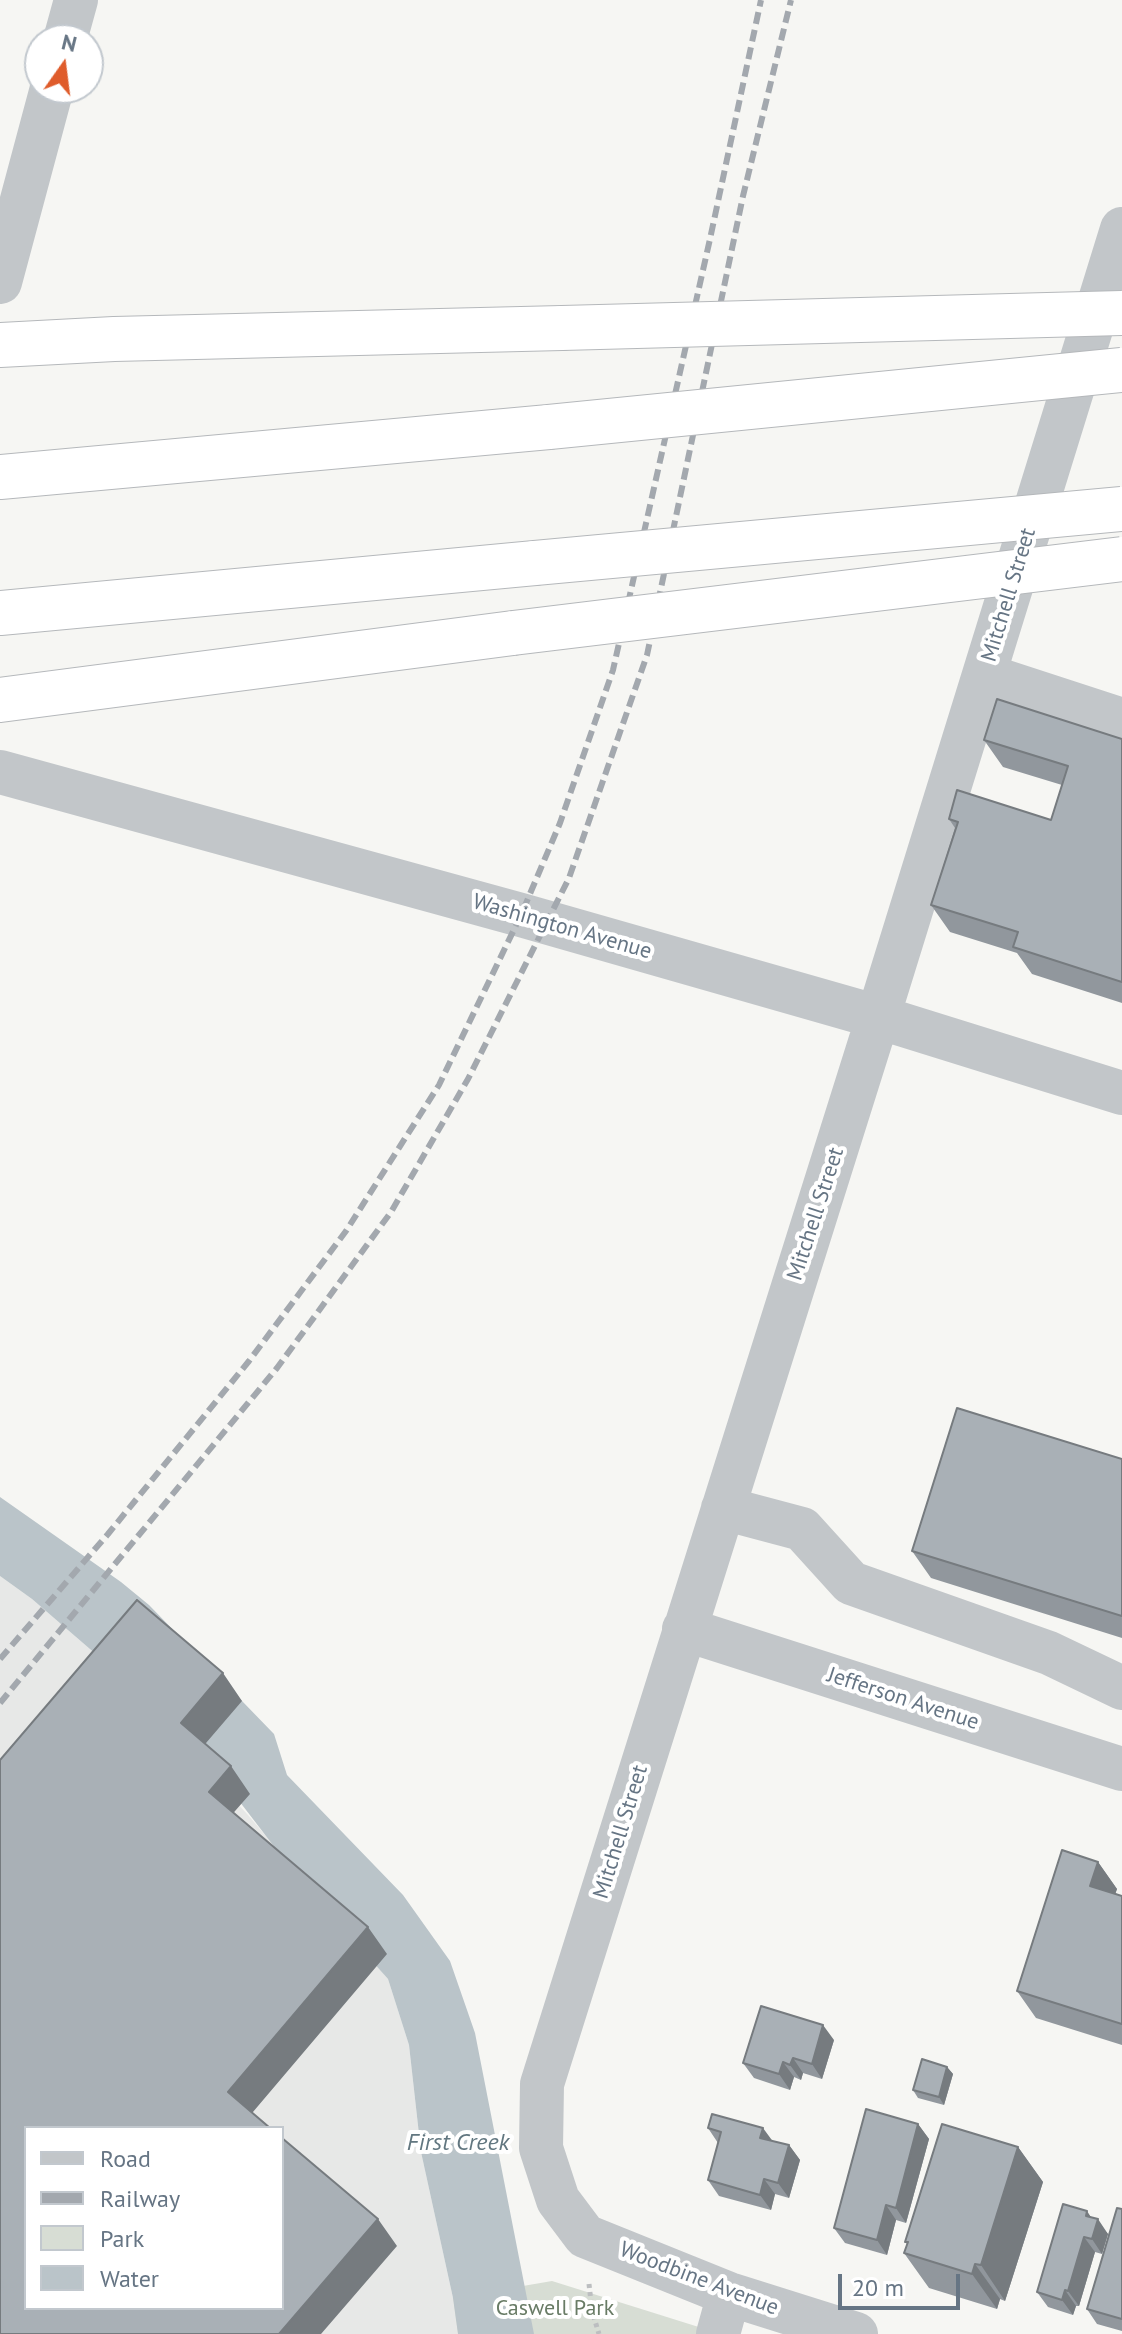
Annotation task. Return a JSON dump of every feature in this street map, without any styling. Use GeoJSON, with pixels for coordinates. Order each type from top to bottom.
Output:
{"type":"FeatureCollection","features":[{"type":"Feature","properties":{"kind":"highway"},"geometry":{"type":"LineString","coordinates":[[0,345],[114,339],[1122,313]]}},
{"type":"Feature","properties":{"kind":"highway"},"geometry":{"type":"LineString","coordinates":[[0,477],[1122,370]]}},
{"type":"Feature","properties":{"kind":"highway"},"geometry":{"type":"LineString","coordinates":[[0,613],[1122,509]]}},
{"type":"Feature","properties":{"kind":"highway"},"geometry":{"type":"LineString","coordinates":[[0,700],[513,633],[1122,559]]}},
{"type":"Feature","properties":{"kind":"street"},"geometry":{"type":"LineString","coordinates":[[69,24],[76,0]]}},
{"type":"Feature","properties":{"kind":"street"},"geometry":{"type":"LineString","coordinates":[[0,282],[8,219],[47,104]]}},
{"type":"Feature","properties":{"kind":"street","name":"Mitchell Street"},"geometry":{"type":"LineString","coordinates":[[558,2200],[541,2148],[542,2084],[1122,229]]}},
{"type":"Feature","properties":{"kind":"street"},"geometry":{"type":"LineString","coordinates":[[984,675],[1122,720]]}},
{"type":"Feature","properties":{"kind":"street","name":"Washington Avenue"},"geometry":{"type":"LineString","coordinates":[[0,772],[878,1017],[1122,1093]]}},
{"type":"Feature","properties":{"kind":"street"},"geometry":{"type":"LineString","coordinates":[[723,1508],[802,1529],[851,1583],[1049,1653],[1122,1688]]}},
{"type":"Feature","properties":{"kind":"street","name":"Jefferson Avenue"},"geometry":{"type":"LineString","coordinates":[[684,1629],[1122,1769]]}},
{"type":"Feature","properties":{"kind":"street","name":"Woodbine Avenue"},"geometry":{"type":"LineString","coordinates":[[558,2200],[585,2236],[724,2314],[856,2334]]}},
{"type":"Feature","properties":{"kind":"shaded area"},"geometry":{"type":"Polygon","coordinates":[[[0,1576],[32,1599],[105,1662],[248,1815],[388,1979],[409,2045],[421,2152],[458,2334],[0,2334],[0,1576]]]}},
{"type":"Feature","properties":{"kind":"green space","name":"Caswell Park"},"geometry":{"type":"Polygon","coordinates":[[[552,2281],[721,2334],[458,2334],[453,2298],[552,2281]]]}},
{"type":"Feature","properties":{"kind":"water","name":"First Creek"},"geometry":{"type":"Polygon","coordinates":[[[0,1497],[149,1605],[274,1734],[287,1775],[403,1895],[450,1961],[475,2033],[534,2334],[458,2334],[421,2152],[409,2045],[388,1979],[299,1879],[200,1750],[105,1662],[32,1599],[0,1576],[0,1497]]]}},
{"type":"Feature","properties":{"kind":"building"},"geometry":{"type":"Polygon","coordinates":[[[997,699],[1122,739],[1122,982],[1013,947],[1018,932],[931,905],[958,822],[949,819],[957,790],[1051,820],[1068,766],[984,740],[997,699]]]}},
{"type":"Feature","properties":{"kind":"building"},"geometry":{"type":"Polygon","coordinates":[[[957,1408],[1122,1459],[1122,1616],[912,1551],[957,1408]]]}},
{"type":"Feature","properties":{"kind":"building"},"geometry":{"type":"Polygon","coordinates":[[[137,1600],[223,1673],[181,1723],[231,1766],[209,1792],[368,1927],[228,2092],[268,2126],[24,2126],[24,2310],[284,2310],[284,2140],[378,2219],[279,2334],[0,2334],[0,1760],[137,1600]]]}},
{"type":"Feature","properties":{"kind":"building"},"geometry":{"type":"Polygon","coordinates":[[[1062,1850],[1098,1862],[1090,1886],[1122,1896],[1122,2024],[1017,1991],[1062,1850]]]}},
{"type":"Feature","properties":{"kind":"building"},"geometry":{"type":"Polygon","coordinates":[[[761,2006],[823,2025],[812,2064],[793,2058],[790,2065],[783,2062],[779,2074],[743,2063],[761,2006]]]}},
{"type":"Feature","properties":{"kind":"building"},"geometry":{"type":"Polygon","coordinates":[[[922,2059],[947,2067],[939,2097],[913,2090],[922,2059]]]}},
{"type":"Feature","properties":{"kind":"building"},"geometry":{"type":"Polygon","coordinates":[[[866,2109],[918,2124],[896,2208],[886,2205],[877,2240],[834,2228],[866,2109]]]}},
{"type":"Feature","properties":{"kind":"building"},"geometry":{"type":"Polygon","coordinates":[[[712,2114],[763,2128],[760,2138],[789,2145],[778,2183],[764,2179],[760,2195],[708,2180],[721,2132],[708,2128],[712,2114]]]}},
{"type":"Feature","properties":{"kind":"building"},"geometry":{"type":"Polygon","coordinates":[[[942,2124],[1018,2147],[981,2265],[975,2264],[972,2274],[904,2253],[942,2124]]]}},
{"type":"Feature","properties":{"kind":"building"},"geometry":{"type":"Polygon","coordinates":[[[1063,2204],[1087,2211],[1086,2216],[1098,2219],[1092,2239],[1084,2237],[1068,2291],[1065,2290],[1062,2300],[1037,2292],[1063,2204]]]}},
{"type":"Feature","properties":{"kind":"building"},"geometry":{"type":"Polygon","coordinates":[[[1117,2208],[1122,2209],[1122,2319],[1087,2309],[1117,2208]]]}},
{"type":"Feature","properties":{"kind":"railway"},"geometry":{"type":"LineString","coordinates":[[0,1659],[108,1534],[249,1361],[346,1231],[439,1085],[521,915],[560,823],[613,670],[761,0]]}},
{"type":"Feature","properties":{"kind":"railway"},"geometry":{"type":"LineString","coordinates":[[0,1703],[277,1368],[391,1212],[468,1079],[569,878],[647,655],[743,196],[791,0]]}}]}
